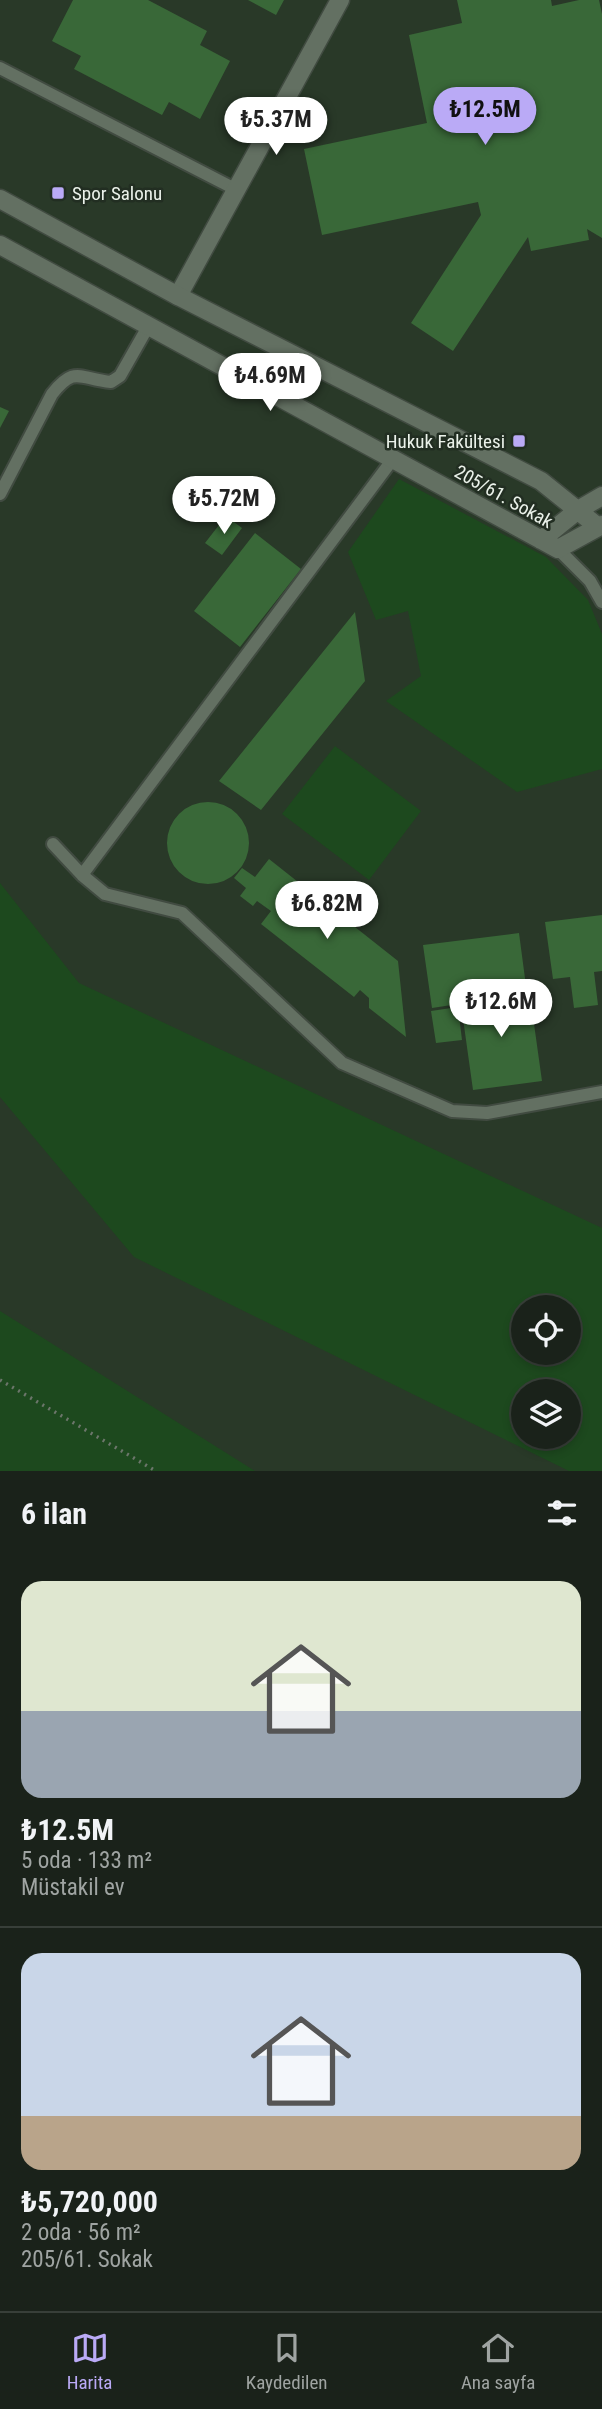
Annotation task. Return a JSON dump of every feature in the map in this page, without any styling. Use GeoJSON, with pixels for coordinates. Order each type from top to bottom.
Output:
{"type":"FeatureCollection","features":[{"type":"Feature","properties":{"kind":"main road"},"geometry":{"type":"LineString","coordinates":[[178,296],[340,0]]}},
{"type":"Feature","properties":{"kind":"main road","name":"205/61. Sokak"},"geometry":{"type":"LineString","coordinates":[[0,200],[178,296],[541,481],[600,528]]}},
{"type":"Feature","properties":{"kind":"main road","name":"205/61. Sokak"},"geometry":{"type":"LineString","coordinates":[[0,245],[558,549]]}},
{"type":"Feature","properties":{"kind":"main road"},"geometry":{"type":"LineString","coordinates":[[541,540],[578,510],[602,496]]}},
{"type":"Feature","properties":{"kind":"main road"},"geometry":{"type":"LineString","coordinates":[[558,549],[600,528]]}},
{"type":"Feature","properties":{"kind":"lane"},"geometry":{"type":"LineString","coordinates":[[0,68],[237,190]]}},
{"type":"Feature","properties":{"kind":"lane"},"geometry":{"type":"LineString","coordinates":[[0,494],[52,394],[64,379],[70,375],[111,382],[120,376],[149,325]]}},
{"type":"Feature","properties":{"kind":"lane"},"geometry":{"type":"LineString","coordinates":[[82,875],[393,459]]}},
{"type":"Feature","properties":{"kind":"lane","name":"205/61. Sokak"},"geometry":{"type":"LineString","coordinates":[[558,549],[590,581],[602,602]]}},
{"type":"Feature","properties":{"kind":"lane"},"geometry":{"type":"LineString","coordinates":[[53,844],[82,875],[105,894],[182,913],[342,1063],[452,1111],[487,1113],[602,1092]]}},
{"type":"Feature","properties":{"kind":"path"},"geometry":{"type":"LineString","coordinates":[[0,1380],[156,1471]]}},
{"type":"Feature","properties":{"kind":"shaded area"},"geometry":{"type":"Polygon","coordinates":[[[0,0],[602,0],[602,1471],[195,1471],[0,1363],[0,0]]]}},
{"type":"Feature","properties":{"kind":"green space"},"geometry":{"type":"Polygon","coordinates":[[[399,479],[546,557],[588,600],[602,634],[602,769],[517,792],[386,701],[421,676],[408,611],[376,620],[348,552],[399,479]]]}},
{"type":"Feature","properties":{"kind":"green space"},"geometry":{"type":"Polygon","coordinates":[[[335,746],[421,811],[369,880],[282,814],[335,746]]]}},
{"type":"Feature","properties":{"kind":"green space"},"geometry":{"type":"Polygon","coordinates":[[[0,883],[79,983],[602,1228],[602,1471],[569,1471],[524,1449],[581,1449],[581,1379],[511,1379],[511,1442],[134,1257],[0,1097],[0,883]]]}},
{"type":"Feature","properties":{"kind":"green space"},"geometry":{"type":"Polygon","coordinates":[[[0,1311],[255,1471],[0,1471],[0,1311]]]}},
{"type":"Feature","properties":{"kind":"building"},"geometry":{"type":"Polygon","coordinates":[[[73,0],[148,0],[207,31],[200,45],[230,61],[200,119],[169,102],[162,115],[74,69],[81,56],[52,41],[73,0]]]}},
{"type":"Feature","properties":{"kind":"building"},"geometry":{"type":"Polygon","coordinates":[[[248,0],[284,0],[276,15],[248,0]]]}},
{"type":"Feature","properties":{"kind":"building"},"geometry":{"type":"Polygon","coordinates":[[[457,0],[551,0],[552,6],[579,0],[599,0],[602,14],[602,238],[587,229],[589,240],[531,251],[528,237],[453,351],[411,323],[481,215],[478,202],[322,235],[304,149],[427,123],[409,35],[462,23],[457,0]]]}},
{"type":"Feature","properties":{"kind":"building"},"geometry":{"type":"Polygon","coordinates":[[[0,407],[9,411],[0,428],[0,407]]]}},
{"type":"Feature","properties":{"kind":"building"},"geometry":{"type":"Polygon","coordinates":[[[226,516],[242,528],[222,555],[205,543],[226,516]]]}},
{"type":"Feature","properties":{"kind":"building"},"geometry":{"type":"Polygon","coordinates":[[[255,533],[301,569],[240,647],[194,611],[255,533]]]}},
{"type":"Feature","properties":{"kind":"building"},"geometry":{"type":"Polygon","coordinates":[[[355,612],[365,681],[261,810],[219,781],[355,612]]]}},
{"type":"Feature","properties":{"kind":"building"},"geometry":{"type":"Polygon","coordinates":[[[208,802],[224,805],[237,814],[246,827],[249,843],[246,859],[237,872],[224,881],[208,884],[192,881],[179,872],[170,859],[167,843],[170,827],[179,814],[192,805],[208,802]]]}},
{"type":"Feature","properties":{"kind":"building"},"geometry":{"type":"Polygon","coordinates":[[[269,859],[398,961],[406,1037],[369,1008],[369,998],[360,990],[354,997],[261,924],[271,911],[257,901],[253,906],[240,896],[246,888],[234,878],[242,868],[255,877],[269,859]]]}},
{"type":"Feature","properties":{"kind":"building"},"geometry":{"type":"Polygon","coordinates":[[[602,915],[602,971],[594,972],[598,1005],[574,1008],[570,977],[553,979],[545,922],[602,915]]]}},
{"type":"Feature","properties":{"kind":"building"},"geometry":{"type":"Polygon","coordinates":[[[519,933],[526,986],[457,995],[458,1004],[432,1008],[423,945],[519,933]]]}},
{"type":"Feature","properties":{"kind":"building"},"geometry":{"type":"Polygon","coordinates":[[[529,988],[542,1081],[473,1090],[460,997],[529,988]]]}},
{"type":"Feature","properties":{"kind":"building"},"geometry":{"type":"Polygon","coordinates":[[[458,1007],[462,1040],[436,1043],[431,1011],[458,1007]]]}},
{"type":"Feature","properties":{"kind":"place","name":"Spor Salonu"},"geometry":{"type":"Point","coordinates":[58,193]}},
{"type":"Feature","properties":{"kind":"place","name":"Hukuk Fakültesi"},"geometry":{"type":"Point","coordinates":[519,441]}}]}
